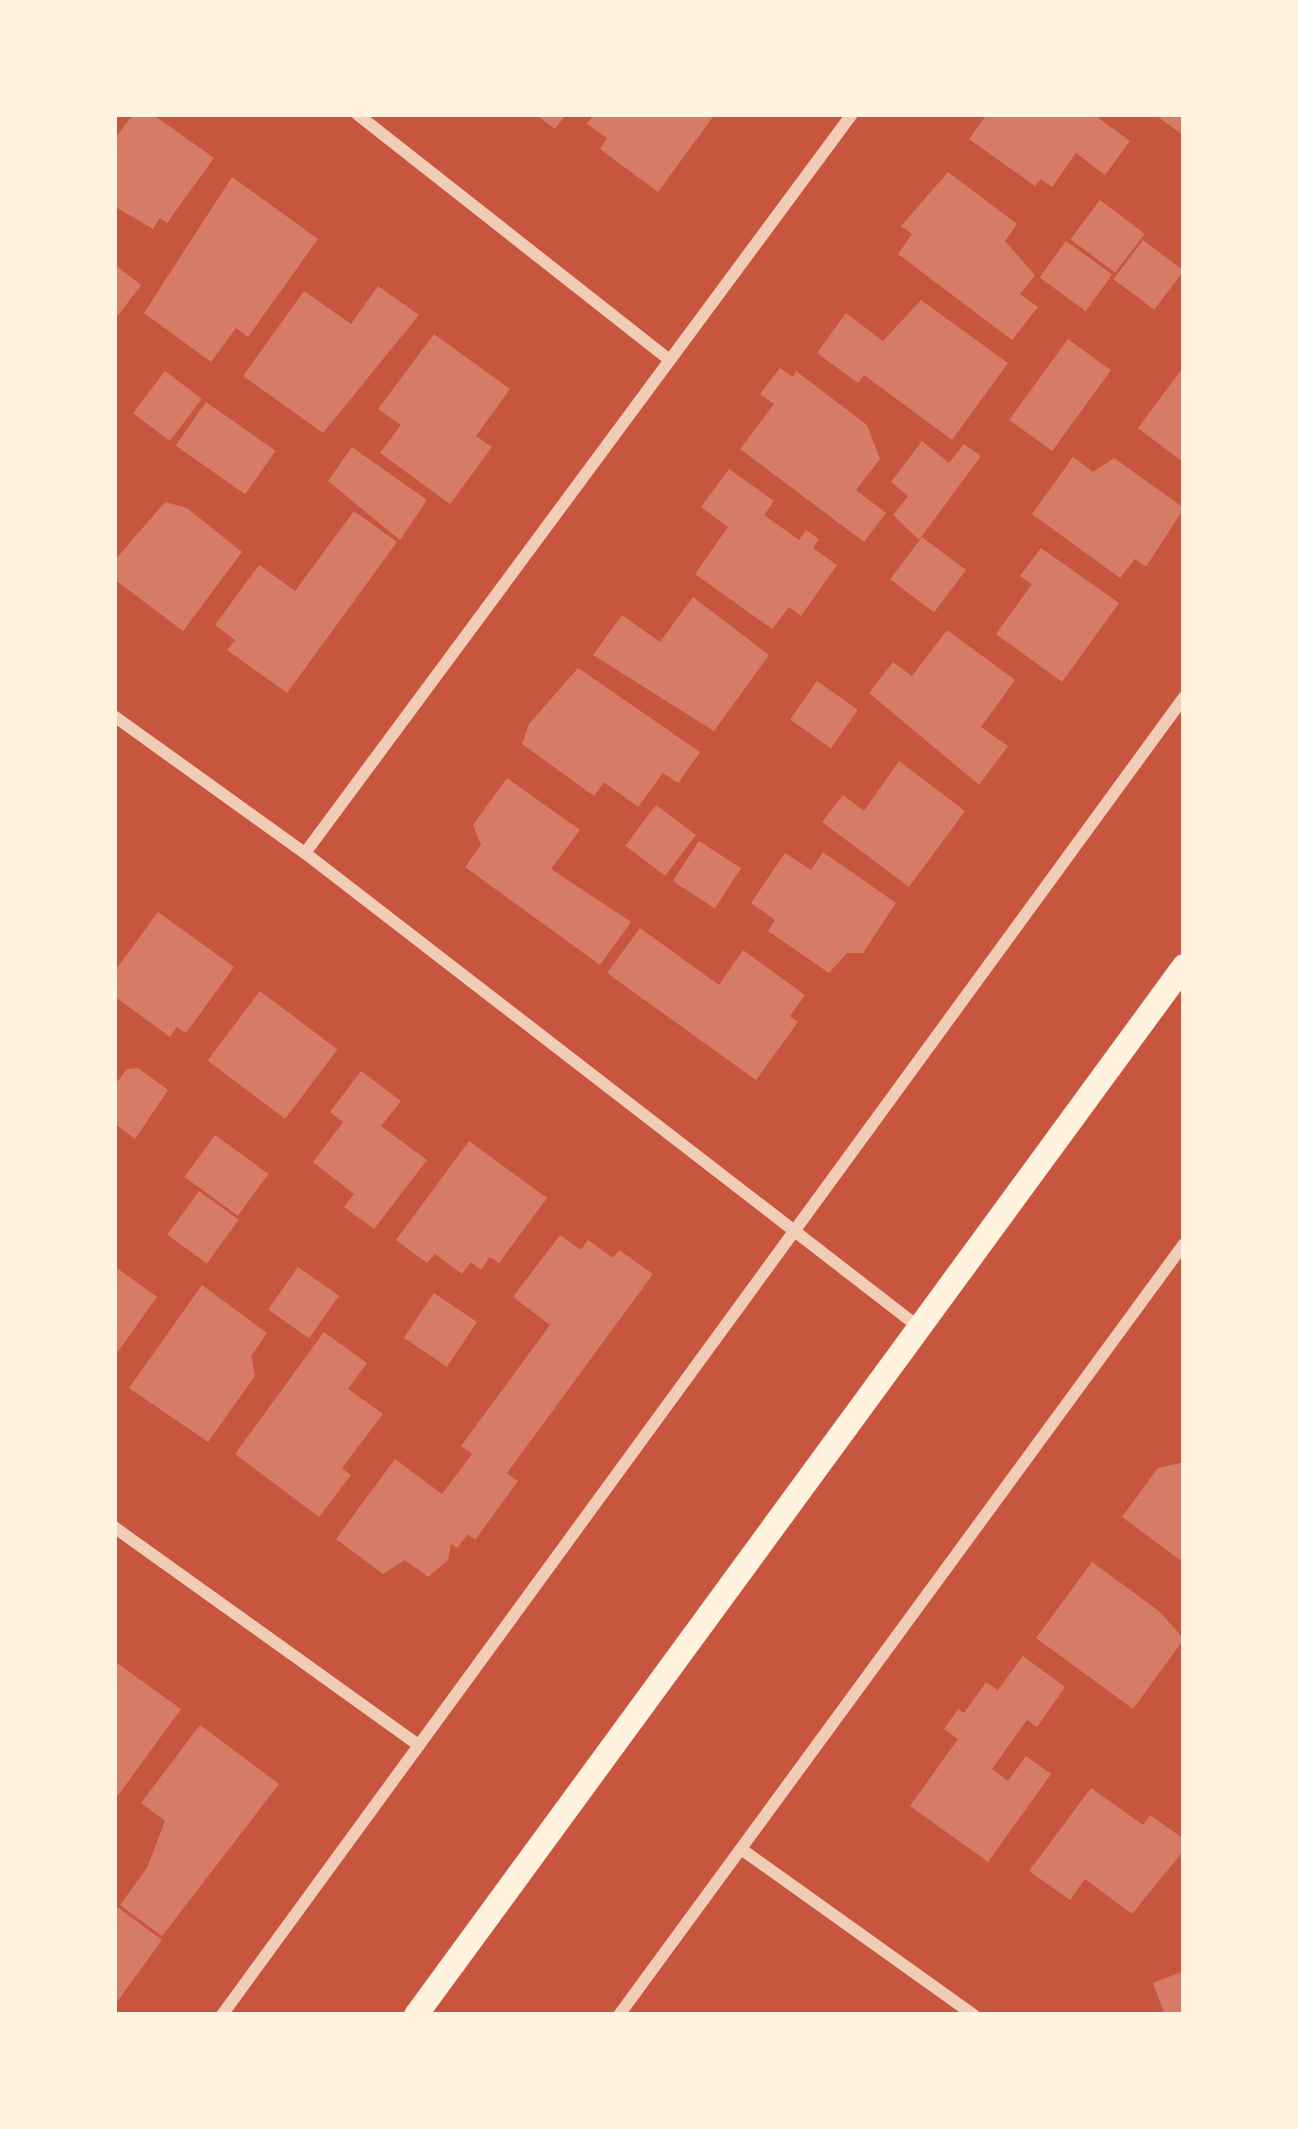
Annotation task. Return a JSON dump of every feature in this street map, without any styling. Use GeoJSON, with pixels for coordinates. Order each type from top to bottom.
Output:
{"type":"FeatureCollection","features":[{"type":"Feature","properties":{"kind":"main road"},"geometry":{"type":"LineString","coordinates":[[416,2015],[1184,967]]}},
{"type":"Feature","properties":{"kind":"street"},"geometry":{"type":"LineString","coordinates":[[357,114],[670,360]]}},
{"type":"Feature","properties":{"kind":"street"},"geometry":{"type":"LineString","coordinates":[[305,853],[852,114]]}},
{"type":"Feature","properties":{"kind":"street"},"geometry":{"type":"LineString","coordinates":[[222,2015],[1184,697]]}},
{"type":"Feature","properties":{"kind":"street"},"geometry":{"type":"LineString","coordinates":[[114,716],[305,853],[920,1328]]}},
{"type":"Feature","properties":{"kind":"street"},"geometry":{"type":"LineString","coordinates":[[619,2015],[1184,1244]]}},
{"type":"Feature","properties":{"kind":"street"},"geometry":{"type":"LineString","coordinates":[[114,1527],[418,1745]]}},
{"type":"Feature","properties":{"kind":"street"},"geometry":{"type":"LineString","coordinates":[[741,1850],[974,2015]]}},
{"type":"Feature","properties":{"kind":"building"},"geometry":{"type":"Polygon","coordinates":[[[133,114],[152,114],[214,158],[167,223],[160,218],[153,229],[114,206],[114,140],[133,114]]]}},
{"type":"Feature","properties":{"kind":"building"},"geometry":{"type":"Polygon","coordinates":[[[535,114],[566,114],[555,129],[535,114]]]}},
{"type":"Feature","properties":{"kind":"building"},"geometry":{"type":"Polygon","coordinates":[[[594,114],[715,114],[658,192],[600,149],[607,138],[587,124],[594,114]]]}},
{"type":"Feature","properties":{"kind":"building"},"geometry":{"type":"Polygon","coordinates":[[[987,114],[1093,114],[1130,141],[1105,175],[1076,153],[1052,187],[1041,179],[1035,186],[969,139],[987,114]]]}},
{"type":"Feature","properties":{"kind":"building"},"geometry":{"type":"Polygon","coordinates":[[[1154,114],[1184,114],[1184,136],[1154,114]]]}},
{"type":"Feature","properties":{"kind":"building"},"geometry":{"type":"Polygon","coordinates":[[[948,172],[1017,224],[1005,241],[1035,275],[1020,294],[1038,307],[1012,340],[898,254],[912,234],[901,226],[948,172]]]}},
{"type":"Feature","properties":{"kind":"building"},"geometry":{"type":"Polygon","coordinates":[[[232,177],[318,239],[248,337],[236,328],[211,362],[144,313],[232,177]]]}},
{"type":"Feature","properties":{"kind":"building"},"geometry":{"type":"Polygon","coordinates":[[[1100,200],[1145,234],[1115,273],[1071,239],[1100,200]]]}},
{"type":"Feature","properties":{"kind":"building"},"geometry":{"type":"Polygon","coordinates":[[[1143,240],[1184,271],[1154,310],[1114,279],[1143,240]]]}},
{"type":"Feature","properties":{"kind":"building"},"geometry":{"type":"Polygon","coordinates":[[[1066,241],[1112,275],[1086,311],[1040,277],[1066,241]]]}},
{"type":"Feature","properties":{"kind":"building"},"geometry":{"type":"Polygon","coordinates":[[[114,264],[141,285],[114,321],[114,264]]]}},
{"type":"Feature","properties":{"kind":"building"},"geometry":{"type":"Polygon","coordinates":[[[378,286],[419,315],[323,433],[243,376],[304,291],[351,324],[378,286]]]}},
{"type":"Feature","properties":{"kind":"building"},"geometry":{"type":"Polygon","coordinates":[[[921,300],[1008,363],[952,440],[864,375],[858,383],[817,353],[846,313],[883,341],[921,300]]]}},
{"type":"Feature","properties":{"kind":"building"},"geometry":{"type":"Polygon","coordinates":[[[434,334],[510,389],[476,436],[492,447],[450,504],[380,453],[401,425],[378,409],[434,334]]]}},
{"type":"Feature","properties":{"kind":"building"},"geometry":{"type":"Polygon","coordinates":[[[1068,339],[1111,370],[1052,451],[1009,420],[1068,339]]]}},
{"type":"Feature","properties":{"kind":"building"},"geometry":{"type":"Polygon","coordinates":[[[1184,366],[1184,463],[1138,428],[1184,366]]]}},
{"type":"Feature","properties":{"kind":"building"},"geometry":{"type":"Polygon","coordinates":[[[780,368],[793,377],[796,371],[867,425],[880,459],[856,490],[886,513],[864,542],[740,449],[774,404],[760,394],[780,368]]]}},
{"type":"Feature","properties":{"kind":"building"},"geometry":{"type":"Polygon","coordinates":[[[165,371],[202,399],[170,441],[133,413],[165,371]]]}},
{"type":"Feature","properties":{"kind":"building"},"geometry":{"type":"Polygon","coordinates":[[[206,402],[276,451],[245,494],[176,445],[206,402]]]}},
{"type":"Feature","properties":{"kind":"building"},"geometry":{"type":"Polygon","coordinates":[[[922,441],[949,463],[964,444],[981,456],[919,540],[893,515],[908,496],[891,482],[922,441]]]}},
{"type":"Feature","properties":{"kind":"building"},"geometry":{"type":"Polygon","coordinates":[[[352,447],[427,500],[400,540],[328,481],[352,447]]]}},
{"type":"Feature","properties":{"kind":"building"},"geometry":{"type":"Polygon","coordinates":[[[1073,457],[1093,472],[1114,458],[1184,508],[1146,567],[1135,559],[1120,578],[1032,514],[1073,457]]]}},
{"type":"Feature","properties":{"kind":"building"},"geometry":{"type":"Polygon","coordinates":[[[729,469],[774,501],[764,515],[799,540],[806,530],[819,539],[813,548],[837,565],[801,616],[789,607],[772,629],[695,574],[728,527],[701,507],[729,469]]]}},
{"type":"Feature","properties":{"kind":"building"},"geometry":{"type":"Polygon","coordinates":[[[165,502],[187,508],[242,552],[183,631],[114,579],[114,561],[165,502]]]}},
{"type":"Feature","properties":{"kind":"building"},"geometry":{"type":"Polygon","coordinates":[[[354,511],[397,542],[287,693],[227,650],[235,640],[215,625],[259,565],[295,591],[354,511]]]}},
{"type":"Feature","properties":{"kind":"building"},"geometry":{"type":"Polygon","coordinates":[[[922,537],[966,570],[934,612],[890,579],[922,537]]]}},
{"type":"Feature","properties":{"kind":"building"},"geometry":{"type":"Polygon","coordinates":[[[1041,548],[1119,603],[1062,682],[996,634],[1032,584],[1020,576],[1041,548]]]}},
{"type":"Feature","properties":{"kind":"building"},"geometry":{"type":"Polygon","coordinates":[[[693,597],[769,655],[714,731],[593,655],[622,615],[660,642],[693,597]]]}},
{"type":"Feature","properties":{"kind":"building"},"geometry":{"type":"Polygon","coordinates":[[[947,630],[1015,680],[981,727],[1008,746],[979,785],[869,693],[893,662],[912,676],[947,630]]]}},
{"type":"Feature","properties":{"kind":"building"},"geometry":{"type":"Polygon","coordinates":[[[578,668],[700,752],[678,783],[663,773],[638,807],[604,782],[594,796],[522,744],[529,724],[578,668]]]}},
{"type":"Feature","properties":{"kind":"building"},"geometry":{"type":"Polygon","coordinates":[[[817,681],[858,710],[831,748],[790,720],[817,681]]]}},
{"type":"Feature","properties":{"kind":"building"},"geometry":{"type":"Polygon","coordinates":[[[899,761],[965,811],[909,887],[822,822],[843,795],[864,811],[899,761]]]}},
{"type":"Feature","properties":{"kind":"building"},"geometry":{"type":"Polygon","coordinates":[[[507,778],[580,830],[551,869],[631,922],[600,965],[465,867],[481,845],[473,825],[507,778]]]}},
{"type":"Feature","properties":{"kind":"building"},"geometry":{"type":"Polygon","coordinates":[[[656,805],[696,835],[665,876],[625,846],[656,805]]]}},
{"type":"Feature","properties":{"kind":"building"},"geometry":{"type":"Polygon","coordinates":[[[699,841],[741,868],[715,908],[673,881],[699,841]]]}},
{"type":"Feature","properties":{"kind":"building"},"geometry":{"type":"Polygon","coordinates":[[[823,852],[896,903],[863,953],[847,953],[829,973],[768,931],[775,920],[751,903],[785,853],[811,870],[823,852]]]}},
{"type":"Feature","properties":{"kind":"building"},"geometry":{"type":"Polygon","coordinates":[[[158,912],[234,967],[186,1033],[177,1027],[170,1037],[114,996],[114,972],[158,912]]]}},
{"type":"Feature","properties":{"kind":"building"},"geometry":{"type":"Polygon","coordinates":[[[640,928],[719,985],[743,950],[805,995],[790,1016],[798,1022],[756,1080],[607,973],[640,928]]]}},
{"type":"Feature","properties":{"kind":"building"},"geometry":{"type":"Polygon","coordinates":[[[260,991],[337,1049],[285,1119],[208,1060],[260,991]]]}},
{"type":"Feature","properties":{"kind":"building"},"geometry":{"type":"Polygon","coordinates":[[[138,1068],[168,1090],[135,1139],[114,1123],[114,1086],[127,1069],[138,1068]]]}},
{"type":"Feature","properties":{"kind":"building"},"geometry":{"type":"Polygon","coordinates":[[[361,1071],[401,1101],[381,1126],[427,1160],[374,1229],[344,1207],[354,1194],[313,1162],[343,1122],[330,1112],[361,1071]]]}},
{"type":"Feature","properties":{"kind":"building"},"geometry":{"type":"Polygon","coordinates":[[[215,1135],[268,1174],[238,1216],[184,1177],[215,1135]]]}},
{"type":"Feature","properties":{"kind":"building"},"geometry":{"type":"Polygon","coordinates":[[[469,1141],[547,1198],[499,1263],[490,1257],[481,1270],[471,1262],[462,1274],[435,1254],[427,1263],[396,1240],[469,1141]]]}},
{"type":"Feature","properties":{"kind":"building"},"geometry":{"type":"Polygon","coordinates":[[[199,1191],[239,1220],[207,1263],[167,1235],[199,1191]]]}},
{"type":"Feature","properties":{"kind":"building"},"geometry":{"type":"Polygon","coordinates":[[[560,1235],[581,1250],[588,1240],[613,1258],[619,1250],[653,1274],[507,1473],[518,1481],[475,1540],[468,1534],[457,1548],[451,1544],[448,1560],[428,1577],[405,1560],[383,1574],[336,1539],[395,1459],[442,1494],[472,1454],[461,1446],[550,1325],[513,1297],[560,1235]]]}},
{"type":"Feature","properties":{"kind":"building"},"geometry":{"type":"Polygon","coordinates":[[[114,1266],[157,1297],[114,1357],[114,1266]]]}},
{"type":"Feature","properties":{"kind":"building"},"geometry":{"type":"Polygon","coordinates":[[[298,1267],[339,1296],[309,1338],[268,1310],[298,1267]]]}},
{"type":"Feature","properties":{"kind":"building"},"geometry":{"type":"Polygon","coordinates":[[[202,1285],[267,1333],[251,1356],[255,1376],[208,1442],[129,1388],[202,1285]]]}},
{"type":"Feature","properties":{"kind":"building"},"geometry":{"type":"Polygon","coordinates":[[[434,1293],[477,1322],[447,1367],[404,1338],[434,1293]]]}},
{"type":"Feature","properties":{"kind":"building"},"geometry":{"type":"Polygon","coordinates":[[[324,1332],[367,1363],[348,1389],[383,1414],[342,1468],[351,1475],[319,1517],[235,1454],[324,1332]]]}},
{"type":"Feature","properties":{"kind":"building"},"geometry":{"type":"Polygon","coordinates":[[[1184,1462],[1184,1563],[1122,1517],[1158,1468],[1184,1462]]]}},
{"type":"Feature","properties":{"kind":"building"},"geometry":{"type":"Polygon","coordinates":[[[1092,1562],[1159,1611],[1184,1639],[1133,1709],[1036,1638],[1092,1562]]]}},
{"type":"Feature","properties":{"kind":"building"},"geometry":{"type":"Polygon","coordinates":[[[1023,1656],[1065,1687],[1037,1727],[1027,1720],[992,1769],[1008,1781],[1026,1756],[1051,1774],[988,1862],[910,1806],[958,1739],[944,1729],[958,1709],[964,1713],[986,1682],[998,1690],[1023,1656]]]}},
{"type":"Feature","properties":{"kind":"building"},"geometry":{"type":"Polygon","coordinates":[[[114,1661],[181,1709],[114,1801],[114,1661]]]}},
{"type":"Feature","properties":{"kind":"building"},"geometry":{"type":"Polygon","coordinates":[[[200,1725],[279,1784],[162,1936],[120,1905],[147,1868],[165,1821],[141,1803],[200,1725]]]}},
{"type":"Feature","properties":{"kind":"building"},"geometry":{"type":"Polygon","coordinates":[[[1091,1788],[1143,1825],[1150,1815],[1184,1839],[1184,1850],[1132,1914],[1085,1879],[1070,1900],[1029,1871],[1091,1788]]]}},
{"type":"Feature","properties":{"kind":"building"},"geometry":{"type":"Polygon","coordinates":[[[116,1906],[162,1940],[114,2006],[114,1909],[116,1906]]]}},
{"type":"Feature","properties":{"kind":"building"},"geometry":{"type":"Polygon","coordinates":[[[1184,1971],[1184,2015],[1165,2015],[1153,1983],[1184,1971]]]}}]}
